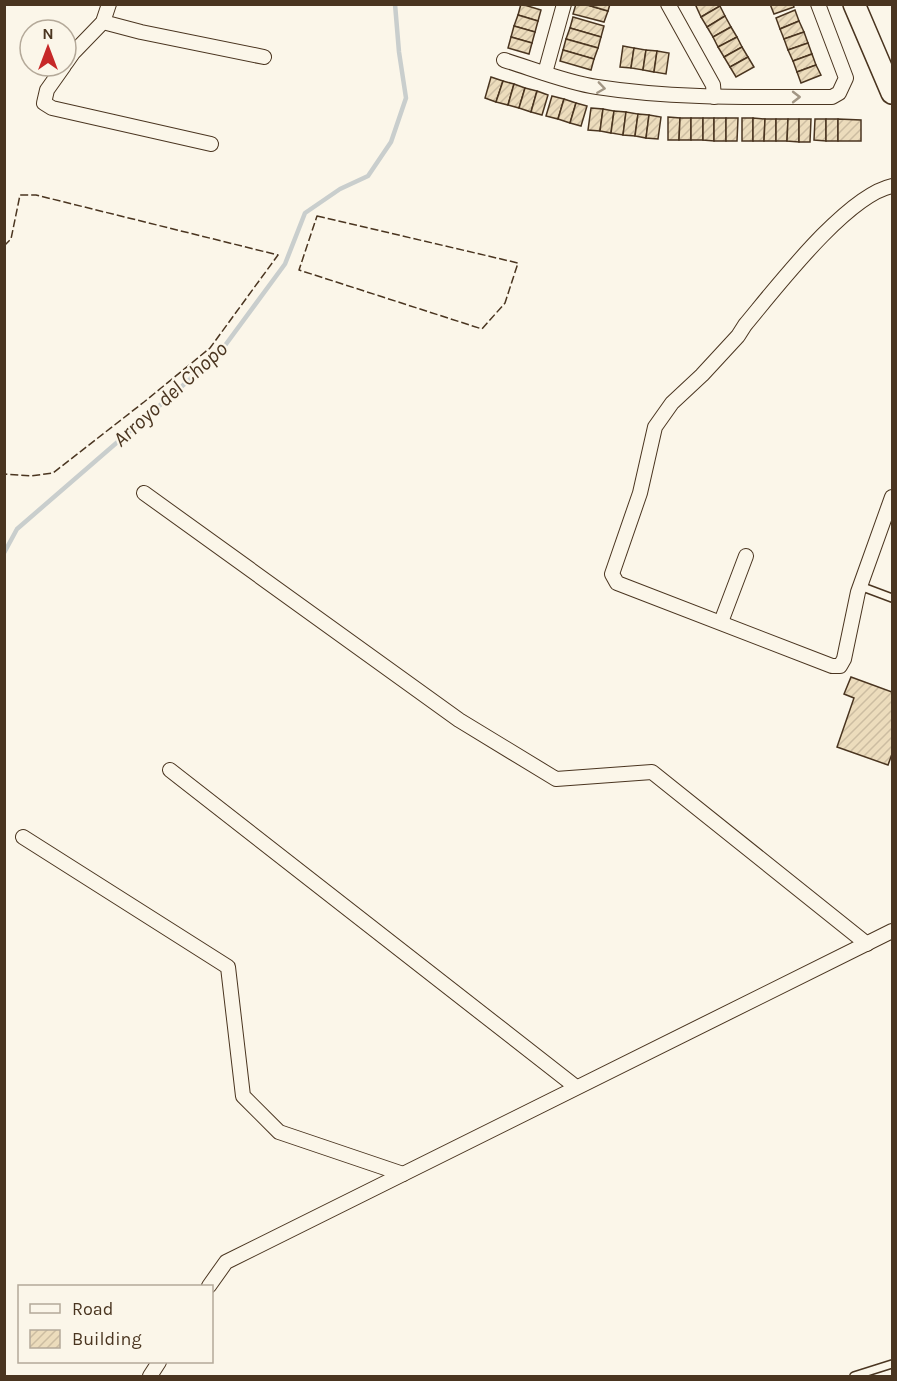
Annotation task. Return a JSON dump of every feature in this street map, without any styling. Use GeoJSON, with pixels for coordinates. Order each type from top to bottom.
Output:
{"type":"FeatureCollection","features":[{"type":"Feature","properties":{"kind":"main road"},"geometry":{"type":"LineString","coordinates":[[854,4],[892,93]]}},
{"type":"Feature","properties":{"kind":"street"},"geometry":{"type":"LineString","coordinates":[[78,48],[103,22],[109,4]]}},
{"type":"Feature","properties":{"kind":"street"},"geometry":{"type":"LineString","coordinates":[[545,73],[564,4]]}},
{"type":"Feature","properties":{"kind":"street"},"geometry":{"type":"LineString","coordinates":[[668,4],[713,85],[714,97]]}},
{"type":"Feature","properties":{"kind":"street"},"geometry":{"type":"LineString","coordinates":[[504,60],[594,87],[635,92],[714,97],[832,97],[839,93],[846,78],[818,4]]}},
{"type":"Feature","properties":{"kind":"street"},"geometry":{"type":"LineString","coordinates":[[103,22],[264,57]]}},
{"type":"Feature","properties":{"kind":"street"},"geometry":{"type":"LineString","coordinates":[[55,78],[47,90],[44,103],[52,108],[211,144]]}},
{"type":"Feature","properties":{"kind":"street"},"geometry":{"type":"LineString","coordinates":[[892,186],[880,189],[859,202],[817,240],[738,336],[672,404],[655,427],[640,493],[612,574],[616,583],[832,666],[840,666],[844,659],[860,586],[892,497]]}},
{"type":"Feature","properties":{"kind":"street"},"geometry":{"type":"LineString","coordinates":[[144,493],[459,720],[556,779],[652,772],[867,944]]}},
{"type":"Feature","properties":{"kind":"street"},"geometry":{"type":"LineString","coordinates":[[722,622],[746,556]]}},
{"type":"Feature","properties":{"kind":"street"},"geometry":{"type":"LineString","coordinates":[[170,770],[576,1087]]}},
{"type":"Feature","properties":{"kind":"street"},"geometry":{"type":"LineString","coordinates":[[23,837],[228,967],[243,1096],[279,1132],[403,1174]]}},
{"type":"Feature","properties":{"kind":"street"},"geometry":{"type":"LineString","coordinates":[[210,1285],[226,1262],[892,931]]}},
{"type":"Feature","properties":{"kind":"street"},"geometry":{"type":"LineString","coordinates":[[150,1377],[158,1363]]}},
{"type":"Feature","properties":{"kind":"lane"},"geometry":{"type":"LineString","coordinates":[[860,586],[892,598]]}},
{"type":"Feature","properties":{"kind":"lane"},"geometry":{"type":"LineString","coordinates":[[854,1377],[892,1364]]}},
{"type":"Feature","properties":{"kind":"building"},"geometry":{"type":"Polygon","coordinates":[[[521,4],[541,10],[538,21],[518,15],[521,4]]]}},
{"type":"Feature","properties":{"kind":"building"},"geometry":{"type":"Polygon","coordinates":[[[576,4],[608,11],[604,22],[573,14],[576,4]]]}},
{"type":"Feature","properties":{"kind":"building"},"geometry":{"type":"Polygon","coordinates":[[[584,4],[610,4],[608,11],[584,4]]]}},
{"type":"Feature","properties":{"kind":"building"},"geometry":{"type":"Polygon","coordinates":[[[719,4],[720,6],[701,17],[696,6],[719,4]]]}},
{"type":"Feature","properties":{"kind":"building"},"geometry":{"type":"Polygon","coordinates":[[[770,4],[793,4],[794,7],[774,14],[770,4]]]}},
{"type":"Feature","properties":{"kind":"building"},"geometry":{"type":"Polygon","coordinates":[[[720,6],[725,16],[707,27],[701,17],[720,6]]]}},
{"type":"Feature","properties":{"kind":"building"},"geometry":{"type":"Polygon","coordinates":[[[795,10],[799,21],[780,29],[776,18],[795,10]]]}},
{"type":"Feature","properties":{"kind":"building"},"geometry":{"type":"Polygon","coordinates":[[[518,15],[538,21],[535,32],[514,26],[518,15]]]}},
{"type":"Feature","properties":{"kind":"building"},"geometry":{"type":"Polygon","coordinates":[[[725,16],[731,27],[713,37],[707,27],[725,16]]]}},
{"type":"Feature","properties":{"kind":"building"},"geometry":{"type":"Polygon","coordinates":[[[573,17],[604,26],[601,37],[570,28],[573,17]]]}},
{"type":"Feature","properties":{"kind":"building"},"geometry":{"type":"Polygon","coordinates":[[[799,21],[804,32],[784,39],[780,29],[799,21]]]}},
{"type":"Feature","properties":{"kind":"building"},"geometry":{"type":"Polygon","coordinates":[[[514,26],[535,32],[532,43],[511,37],[514,26]]]}},
{"type":"Feature","properties":{"kind":"building"},"geometry":{"type":"Polygon","coordinates":[[[731,27],[737,37],[718,47],[713,37],[731,27]]]}},
{"type":"Feature","properties":{"kind":"building"},"geometry":{"type":"Polygon","coordinates":[[[570,28],[601,37],[598,48],[566,39],[570,28]]]}},
{"type":"Feature","properties":{"kind":"building"},"geometry":{"type":"Polygon","coordinates":[[[804,32],[808,43],[788,50],[784,39],[804,32]]]}},
{"type":"Feature","properties":{"kind":"building"},"geometry":{"type":"Polygon","coordinates":[[[511,37],[532,43],[529,54],[508,48],[511,37]]]}},
{"type":"Feature","properties":{"kind":"building"},"geometry":{"type":"Polygon","coordinates":[[[737,37],[742,47],[724,57],[718,47],[737,37]]]}},
{"type":"Feature","properties":{"kind":"building"},"geometry":{"type":"Polygon","coordinates":[[[566,39],[598,48],[594,59],[563,50],[566,39]]]}},
{"type":"Feature","properties":{"kind":"building"},"geometry":{"type":"Polygon","coordinates":[[[808,43],[812,54],[793,61],[788,50],[808,43]]]}},
{"type":"Feature","properties":{"kind":"building"},"geometry":{"type":"Polygon","coordinates":[[[623,46],[634,48],[631,68],[620,67],[623,46]]]}},
{"type":"Feature","properties":{"kind":"building"},"geometry":{"type":"Polygon","coordinates":[[[742,47],[748,57],[730,67],[724,57],[742,47]]]}},
{"type":"Feature","properties":{"kind":"building"},"geometry":{"type":"Polygon","coordinates":[[[634,48],[646,50],[643,70],[631,68],[634,48]]]}},
{"type":"Feature","properties":{"kind":"building"},"geometry":{"type":"Polygon","coordinates":[[[563,50],[594,59],[591,70],[560,61],[563,50]]]}},
{"type":"Feature","properties":{"kind":"building"},"geometry":{"type":"Polygon","coordinates":[[[646,50],[657,51],[654,72],[643,70],[646,50]]]}},
{"type":"Feature","properties":{"kind":"building"},"geometry":{"type":"Polygon","coordinates":[[[657,51],[669,53],[666,74],[654,72],[657,51]]]}},
{"type":"Feature","properties":{"kind":"building"},"geometry":{"type":"Polygon","coordinates":[[[812,54],[816,65],[797,72],[793,61],[812,54]]]}},
{"type":"Feature","properties":{"kind":"building"},"geometry":{"type":"Polygon","coordinates":[[[748,57],[754,67],[736,77],[730,67],[748,57]]]}},
{"type":"Feature","properties":{"kind":"building"},"geometry":{"type":"Polygon","coordinates":[[[816,65],[821,75],[801,83],[797,72],[816,65]]]}},
{"type":"Feature","properties":{"kind":"building"},"geometry":{"type":"Polygon","coordinates":[[[491,77],[503,81],[496,102],[485,98],[491,77]]]}},
{"type":"Feature","properties":{"kind":"building"},"geometry":{"type":"Polygon","coordinates":[[[503,81],[514,84],[508,105],[496,102],[503,81]]]}},
{"type":"Feature","properties":{"kind":"building"},"geometry":{"type":"Polygon","coordinates":[[[514,84],[525,88],[519,108],[508,105],[514,84]]]}},
{"type":"Feature","properties":{"kind":"building"},"geometry":{"type":"Polygon","coordinates":[[[525,88],[537,91],[531,112],[519,108],[525,88]]]}},
{"type":"Feature","properties":{"kind":"building"},"geometry":{"type":"Polygon","coordinates":[[[537,91],[548,95],[542,115],[531,112],[537,91]]]}},
{"type":"Feature","properties":{"kind":"building"},"geometry":{"type":"Polygon","coordinates":[[[552,96],[564,99],[558,119],[546,116],[552,96]]]}},
{"type":"Feature","properties":{"kind":"building"},"geometry":{"type":"Polygon","coordinates":[[[564,99],[576,103],[570,123],[558,119],[564,99]]]}},
{"type":"Feature","properties":{"kind":"building"},"geometry":{"type":"Polygon","coordinates":[[[576,103],[587,106],[581,126],[570,123],[576,103]]]}},
{"type":"Feature","properties":{"kind":"building"},"geometry":{"type":"Polygon","coordinates":[[[591,108],[603,109],[600,131],[588,130],[591,108]]]}},
{"type":"Feature","properties":{"kind":"building"},"geometry":{"type":"Polygon","coordinates":[[[603,109],[614,111],[611,133],[600,131],[603,109]]]}},
{"type":"Feature","properties":{"kind":"building"},"geometry":{"type":"Polygon","coordinates":[[[614,111],[626,112],[623,135],[611,133],[614,111]]]}},
{"type":"Feature","properties":{"kind":"building"},"geometry":{"type":"Polygon","coordinates":[[[626,112],[638,114],[635,136],[623,135],[626,112]]]}},
{"type":"Feature","properties":{"kind":"building"},"geometry":{"type":"Polygon","coordinates":[[[638,114],[649,115],[646,138],[635,136],[638,114]]]}},
{"type":"Feature","properties":{"kind":"building"},"geometry":{"type":"Polygon","coordinates":[[[649,115],[661,117],[658,139],[646,138],[649,115]]]}},
{"type":"Feature","properties":{"kind":"building"},"geometry":{"type":"Polygon","coordinates":[[[668,117],[680,118],[679,140],[668,140],[668,117]]]}},
{"type":"Feature","properties":{"kind":"building"},"geometry":{"type":"Polygon","coordinates":[[[680,118],[691,118],[691,140],[679,140],[680,118]]]}},
{"type":"Feature","properties":{"kind":"building"},"geometry":{"type":"Polygon","coordinates":[[[691,118],[703,118],[703,140],[691,140],[691,118]]]}},
{"type":"Feature","properties":{"kind":"building"},"geometry":{"type":"Polygon","coordinates":[[[703,118],[714,118],[714,141],[703,140],[703,118]]]}},
{"type":"Feature","properties":{"kind":"building"},"geometry":{"type":"Polygon","coordinates":[[[714,118],[726,118],[726,141],[714,141],[714,118]]]}},
{"type":"Feature","properties":{"kind":"building"},"geometry":{"type":"Polygon","coordinates":[[[726,118],[738,118],[737,141],[726,141],[726,118]]]}},
{"type":"Feature","properties":{"kind":"building"},"geometry":{"type":"Polygon","coordinates":[[[742,118],[753,118],[753,141],[742,141],[742,118]]]}},
{"type":"Feature","properties":{"kind":"building"},"geometry":{"type":"Polygon","coordinates":[[[753,118],[765,119],[764,141],[753,141],[753,118]]]}},
{"type":"Feature","properties":{"kind":"building"},"geometry":{"type":"Polygon","coordinates":[[[765,119],[776,119],[776,141],[764,141],[765,119]]]}},
{"type":"Feature","properties":{"kind":"building"},"geometry":{"type":"Polygon","coordinates":[[[776,119],[788,119],[787,141],[776,141],[776,119]]]}},
{"type":"Feature","properties":{"kind":"building"},"geometry":{"type":"Polygon","coordinates":[[[788,119],[799,119],[799,142],[787,141],[788,119]]]}},
{"type":"Feature","properties":{"kind":"building"},"geometry":{"type":"Polygon","coordinates":[[[799,119],[811,119],[810,142],[799,142],[799,119]]]}},
{"type":"Feature","properties":{"kind":"building"},"geometry":{"type":"Polygon","coordinates":[[[815,119],[826,119],[826,141],[814,140],[815,119]]]}},
{"type":"Feature","properties":{"kind":"building"},"geometry":{"type":"Polygon","coordinates":[[[826,119],[838,119],[838,141],[826,141],[826,119]]]}},
{"type":"Feature","properties":{"kind":"building"},"geometry":{"type":"Polygon","coordinates":[[[838,119],[861,120],[861,141],[838,141],[838,119]]]}},
{"type":"Feature","properties":{"kind":"building"},"geometry":{"type":"Polygon","coordinates":[[[851,677],[892,692],[892,754],[888,765],[837,747],[854,698],[844,694],[851,677]]]}},
{"type":"Feature","properties":{"kind":"waterway","name":"Arroyo del Chopo"},"geometry":{"type":"LineString","coordinates":[[4,553],[17,529],[218,355],[285,264],[305,213],[340,189],[368,176],[391,142],[406,98],[395,4]]}},
{"type":"Feature","properties":{"kind":"fence"},"geometry":{"type":"LineString","coordinates":[[4,246],[11,239],[20,195],[36,195],[278,255],[210,348],[144,402],[53,473],[31,476],[4,474]]}},
{"type":"Feature","properties":{"kind":"fence"},"geometry":{"type":"LineString","coordinates":[[317,216],[518,263],[505,303],[482,329],[299,270],[317,216]]}}]}
